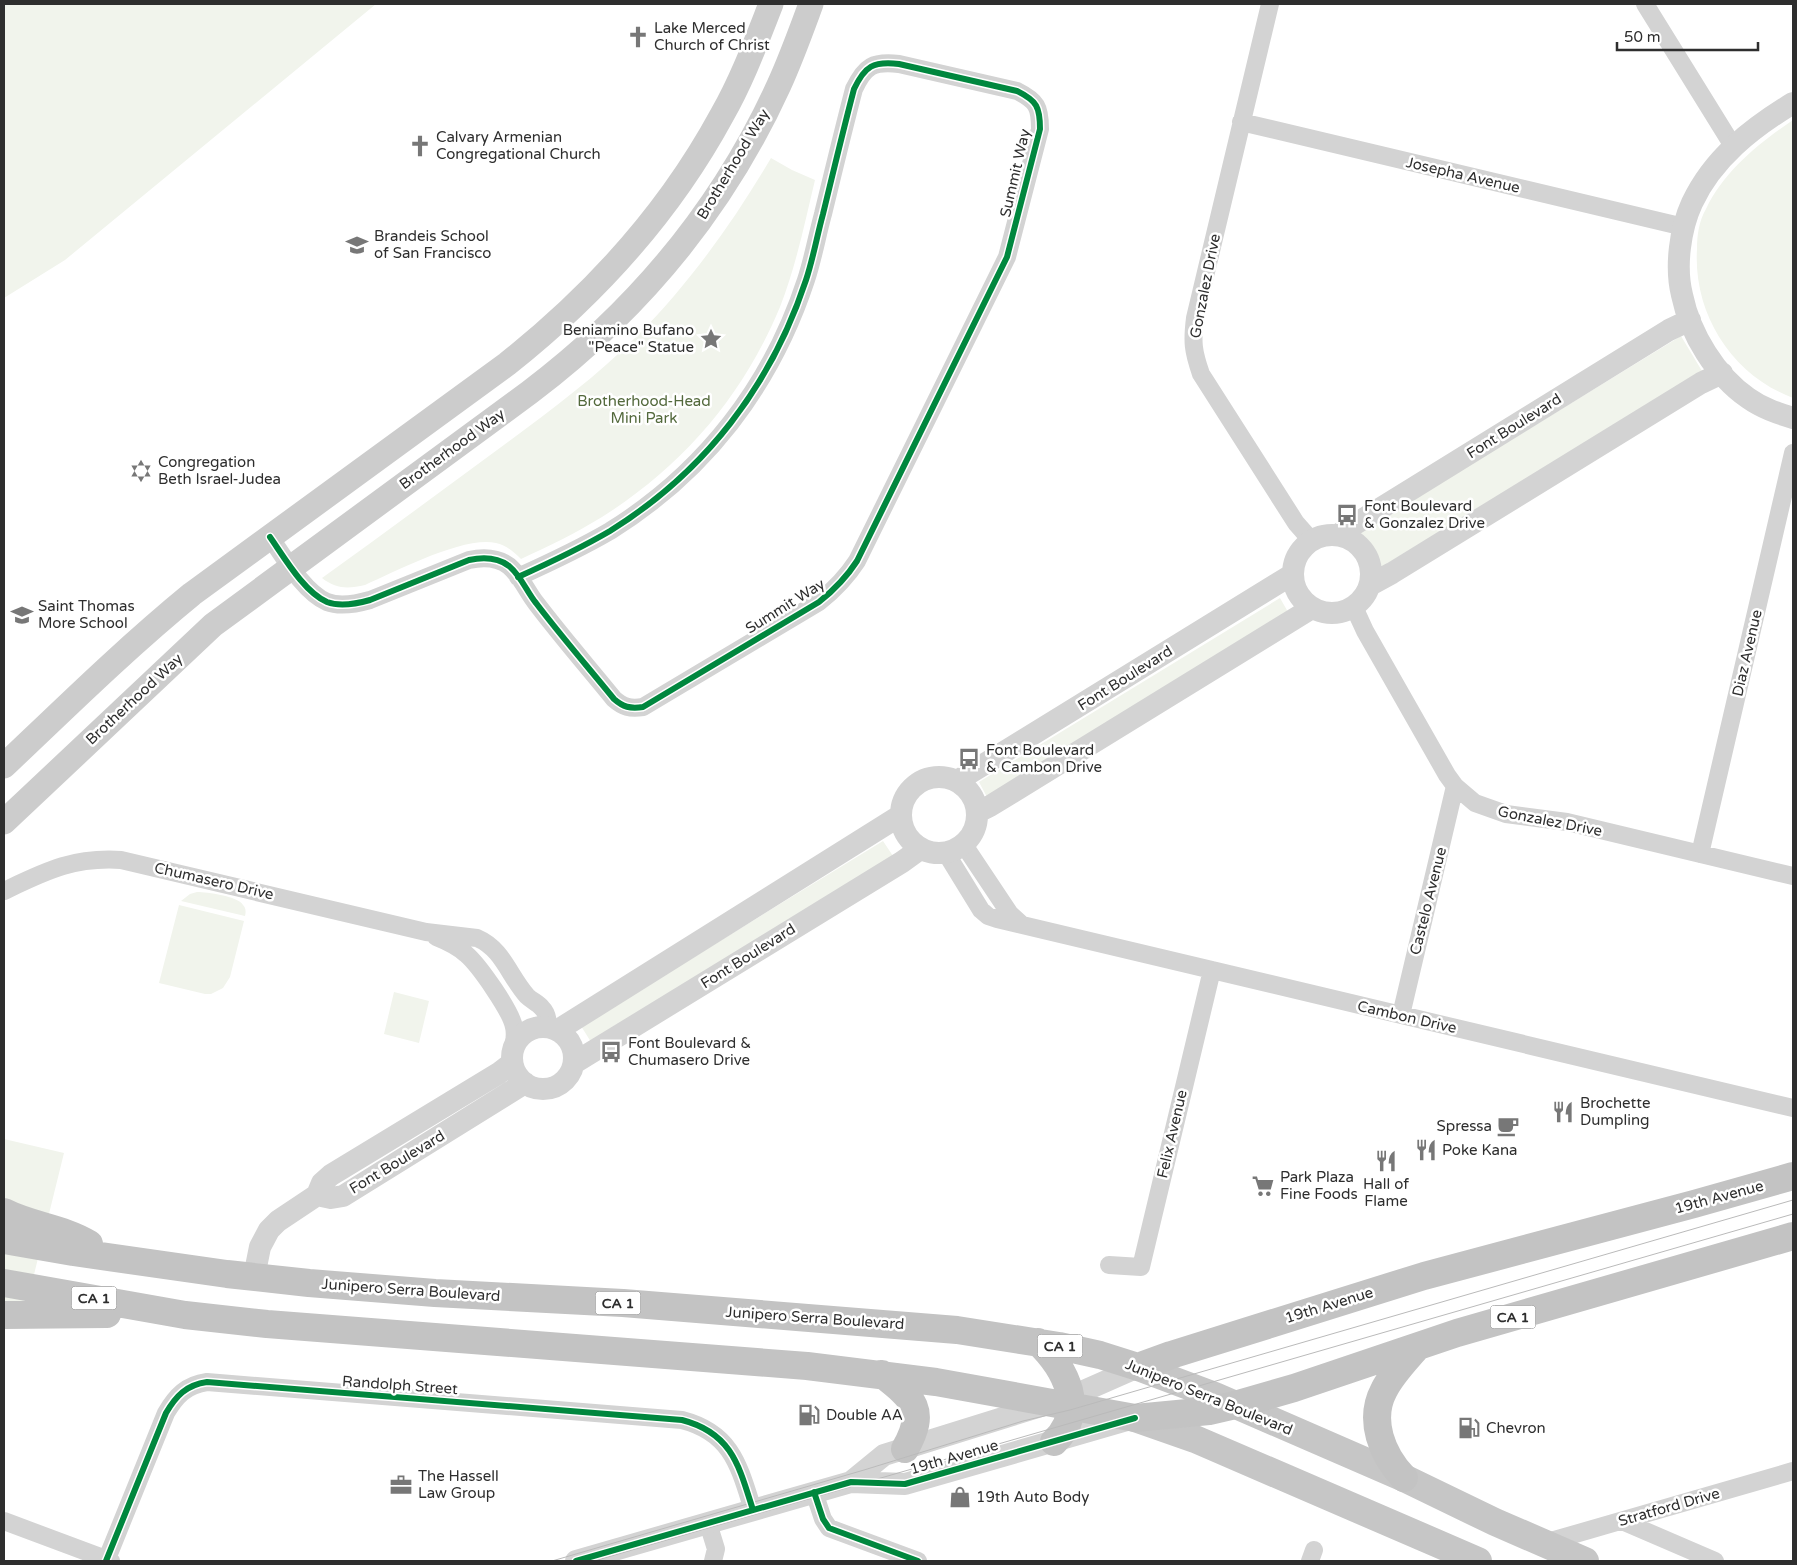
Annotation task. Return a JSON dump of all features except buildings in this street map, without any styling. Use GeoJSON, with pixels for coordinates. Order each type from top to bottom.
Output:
{"type":"FeatureCollection","features":[{"type":"Feature","properties":{"kind":"highway","name":"19th Avenue"},"geometry":{"type":"LineString","coordinates":[[1138,1367],[1424,1276],[1793,1176]]}},
{"type":"Feature","properties":{"kind":"highway"},"geometry":{"type":"LineString","coordinates":[[4,1212],[32,1223],[77,1236],[112,1257]]}},
{"type":"Feature","properties":{"kind":"highway","name":"19th Avenue"},"geometry":{"type":"LineString","coordinates":[[1135,1418],[1195,1412],[1235,1405],[1334,1375],[1418,1346],[1793,1236]]}},
{"type":"Feature","properties":{"kind":"highway","name":"Junipero Serra Boulevard"},"geometry":{"type":"LineString","coordinates":[[4,1240],[73,1252],[254,1277],[402,1291],[622,1303],[957,1330],[1038,1342],[1100,1355],[1138,1367]]}},
{"type":"Feature","properties":{"kind":"highway","name":"CA 1"},"geometry":{"type":"LineString","coordinates":[[4,1283],[185,1314],[325,1329],[806,1366],[882,1374],[1064,1402],[1135,1418]]}},
{"type":"Feature","properties":{"kind":"highway"},"geometry":{"type":"LineString","coordinates":[[4,1315],[185,1314]]}},
{"type":"Feature","properties":{"kind":"highway"},"geometry":{"type":"LineString","coordinates":[[1038,1342],[1063,1371],[1069,1388],[1064,1402],[1069,1417],[1064,1431],[1054,1442]]}},
{"type":"Feature","properties":{"kind":"highway"},"geometry":{"type":"LineString","coordinates":[[1404,1478],[1384,1450],[1378,1430],[1378,1413],[1380,1397],[1388,1383],[1418,1346]]}},
{"type":"Feature","properties":{"kind":"highway"},"geometry":{"type":"LineString","coordinates":[[882,1374],[906,1393],[915,1409],[916,1427],[905,1449]]}},
{"type":"Feature","properties":{"kind":"main road"},"geometry":{"type":"LineString","coordinates":[[4,766],[164,616],[507,364],[542,336],[598,283],[656,216],[702,152],[741,79],[771,4]]}},
{"type":"Feature","properties":{"kind":"main road","name":"Brotherhood Way"},"geometry":{"type":"LineString","coordinates":[[4,822],[221,618],[552,376],[598,336],[646,287],[668,261],[698,223],[740,159],[779,85],[811,4]]}},
{"type":"Feature","properties":{"kind":"main road","name":"Junipero Serra Boulevard"},"geometry":{"type":"LineString","coordinates":[[1138,1367],[1235,1405],[1404,1478],[1495,1522],[1585,1561]]}},
{"type":"Feature","properties":{"kind":"main road"},"geometry":{"type":"LineString","coordinates":[[1135,1418],[1195,1439],[1478,1561]]}},
{"type":"Feature","properties":{"kind":"street","name":"Gonzalez Drive"},"geometry":{"type":"LineString","coordinates":[[1270,4],[1195,318],[1193,352],[1201,374],[1296,523],[1311,540]]}},
{"type":"Feature","properties":{"kind":"street"},"geometry":{"type":"LineString","coordinates":[[1645,4],[1733,146]]}},
{"type":"Feature","properties":{"kind":"street","name":"Summit Way"},"geometry":{"type":"LineString","coordinates":[[270,537],[304,583],[315,594],[327,602],[341,605],[356,604],[370,600],[469,560],[483,557],[495,559],[508,566],[518,577],[536,603],[614,699],[622,706],[632,709],[643,708],[819,602],[847,577],[857,561],[1007,257],[1040,129],[1037,105],[1017,91],[899,64],[884,62],[870,66],[860,76],[854,89],[806,278],[794,312],[780,345],[742,409],[696,464],[667,490],[609,531],[518,577]]}},
{"type":"Feature","properties":{"kind":"street"},"geometry":{"type":"LineString","coordinates":[[1793,103],[1733,146],[1704,182],[1693,201],[1684,227],[1680,267],[1682,295],[1690,320],[1708,354],[1722,373],[1748,398],[1763,407],[1793,418]]}},
{"type":"Feature","properties":{"kind":"street","name":"Josepha Avenue"},"geometry":{"type":"LineString","coordinates":[[1241,122],[1684,227]]}},
{"type":"Feature","properties":{"kind":"street","name":"Font Boulevard"},"geometry":{"type":"LineString","coordinates":[[1339,534],[1668,330],[1690,320]]}},
{"type":"Feature","properties":{"kind":"street"},"geometry":{"type":"LineString","coordinates":[[1370,585],[1696,386],[1722,373]]}},
{"type":"Feature","properties":{"kind":"street","name":"Diaz Avenue"},"geometry":{"type":"LineString","coordinates":[[1700,854],[1793,453]]}},
{"type":"Feature","properties":{"kind":"street"},"geometry":{"type":"LineString","coordinates":[[1339,534],[1354,541],[1366,553],[1371,568],[1370,585],[1364,597],[1354,607],[1346,611],[1328,613],[1312,608],[1300,597],[1296,590],[1293,574],[1298,555],[1303,546],[1320,536],[1339,534]]}},
{"type":"Feature","properties":{"kind":"street","name":"Font Boulevard"},"geometry":{"type":"LineString","coordinates":[[957,781],[1293,574]]}},
{"type":"Feature","properties":{"kind":"street","name":"Gonzalez Drive"},"geometry":{"type":"LineString","coordinates":[[1354,607],[1365,631],[1442,766],[1455,786],[1475,803],[1506,814],[1567,822],[1793,876]]}},
{"type":"Feature","properties":{"kind":"street"},"geometry":{"type":"LineString","coordinates":[[978,812],[1312,608]]}},
{"type":"Feature","properties":{"kind":"street"},"geometry":{"type":"LineString","coordinates":[[938,777],[957,781],[965,787],[976,802],[978,812],[975,830],[955,849],[929,852],[920,849],[908,838],[904,831],[901,815],[902,805],[912,788],[920,782],[938,777]]}},
{"type":"Feature","properties":{"kind":"street","name":"Castelo Avenue"},"geometry":{"type":"LineString","coordinates":[[1401,1015],[1455,786]]}},
{"type":"Feature","properties":{"kind":"street"},"geometry":{"type":"LineString","coordinates":[[553,1028],[901,815]]}},
{"type":"Feature","properties":{"kind":"street","name":"Font Boulevard"},"geometry":{"type":"LineString","coordinates":[[574,1063],[902,862],[920,849]]}},
{"type":"Feature","properties":{"kind":"street","name":"Cambon Drive"},"geometry":{"type":"LineString","coordinates":[[955,849],[981,910],[988,916],[1793,1108]]}},
{"type":"Feature","properties":{"kind":"street","name":"Chumasero Drive"},"geometry":{"type":"LineString","coordinates":[[4,891],[56,867],[94,860],[121,860],[426,932],[469,936],[491,945],[527,996],[543,1008],[553,1028]]}},
{"type":"Feature","properties":{"kind":"street","name":"Chumasero Drive"},"geometry":{"type":"LineString","coordinates":[[426,932],[466,953],[483,972],[510,1016],[514,1026],[515,1037],[512,1057]]}},
{"type":"Feature","properties":{"kind":"street","name":"Felix Avenue"},"geometry":{"type":"LineString","coordinates":[[1109,1265],[1140,1266],[1212,970]]}},
{"type":"Feature","properties":{"kind":"street"},"geometry":{"type":"LineString","coordinates":[[539,1027],[553,1028],[566,1036],[572,1044],[574,1063],[564,1081],[555,1087],[545,1089],[534,1088],[525,1083],[515,1072],[512,1057],[522,1035],[530,1029],[539,1027]]}},
{"type":"Feature","properties":{"kind":"street","name":"Font Boulevard"},"geometry":{"type":"LineString","coordinates":[[254,1277],[260,1247],[269,1230],[278,1221],[317,1196],[322,1184],[331,1175],[499,1073],[512,1057]]}},
{"type":"Feature","properties":{"kind":"street","name":"Font Boulevard"},"geometry":{"type":"LineString","coordinates":[[317,1196],[331,1198],[343,1196],[525,1083]]}},
{"type":"Feature","properties":{"kind":"street","name":"19th Avenue"},"geometry":{"type":"LineString","coordinates":[[851,1482],[884,1455],[1064,1402],[1138,1367]]}},
{"type":"Feature","properties":{"kind":"street","name":"Randolph Street"},"geometry":{"type":"LineString","coordinates":[[108,1561],[166,1413],[176,1397],[184,1390],[206,1382],[682,1420],[708,1430],[727,1447],[737,1463],[753,1510]]}},
{"type":"Feature","properties":{"kind":"street","name":"19th Avenue"},"geometry":{"type":"LineString","coordinates":[[576,1561],[851,1482],[905,1484],[1135,1418]]}},
{"type":"Feature","properties":{"kind":"street","name":"Stratford Drive"},"geometry":{"type":"LineString","coordinates":[[1544,1543],[1793,1471]]}},
{"type":"Feature","properties":{"kind":"street"},"geometry":{"type":"LineString","coordinates":[[814,1492],[823,1519],[829,1528],[918,1561]]}},
{"type":"Feature","properties":{"kind":"street"},"geometry":{"type":"LineString","coordinates":[[4,1521],[108,1561]]}},
{"type":"Feature","properties":{"kind":"street"},"geometry":{"type":"LineString","coordinates":[[1622,1521],[1715,1561]]}},
{"type":"Feature","properties":{"kind":"street"},"geometry":{"type":"LineString","coordinates":[[708,1523],[716,1549],[713,1561]]}},
{"type":"Feature","properties":{"kind":"green space"},"geometry":{"type":"Polygon","coordinates":[[[4,4],[376,4],[65,260],[4,298],[4,4]]]}},
{"type":"Feature","properties":{"kind":"green space"},"geometry":{"type":"Polygon","coordinates":[[[1793,120],[1793,398],[1771,388],[1752,374],[1735,358],[1721,339],[1710,319],[1702,296],[1697,273],[1697,249],[1698,233],[1702,218],[1722,182],[1755,148],[1793,120]]]}},
{"type":"Feature","properties":{"kind":"green space","name":"Brotherhood-Head Mini Park"},"geometry":{"type":"Polygon","coordinates":[[[771,158],[815,180],[791,276],[780,307],[748,370],[708,426],[684,452],[659,475],[602,517],[521,559],[503,545],[482,542],[430,556],[365,585],[342,587],[327,582],[322,578],[549,411],[620,352],[656,316],[693,273],[726,228],[771,158]]]}},
{"type":"Feature","properties":{"kind":"green space"},"geometry":{"type":"Polygon","coordinates":[[[1681,336],[1702,371],[1380,568],[1359,533],[1681,336]]]}},
{"type":"Feature","properties":{"kind":"green space"},"geometry":{"type":"Polygon","coordinates":[[[1280,598],[1288,612],[987,797],[979,782],[1280,598]]]}},
{"type":"Feature","properties":{"kind":"green space"},"geometry":{"type":"Polygon","coordinates":[[[883,841],[893,856],[591,1042],[581,1026],[883,841]]]}},
{"type":"Feature","properties":{"kind":"green space"},"geometry":{"type":"Polygon","coordinates":[[[197,892],[235,899],[244,906],[246,910],[245,916],[181,901],[190,894],[197,892]]]}},
{"type":"Feature","properties":{"kind":"green space"},"geometry":{"type":"Polygon","coordinates":[[[179,905],[244,921],[230,977],[223,988],[211,994],[159,983],[179,905]]]}},
{"type":"Feature","properties":{"kind":"green space"},"geometry":{"type":"Polygon","coordinates":[[[394,992],[429,1001],[419,1043],[384,1034],[394,992]]]}},
{"type":"Feature","properties":{"kind":"green space"},"geometry":{"type":"Polygon","coordinates":[[[4,1139],[64,1153],[26,1307],[4,1309],[4,1139]]]}},
{"type":"Feature","properties":{"kind":"tram line"},"geometry":{"type":"LineString","coordinates":[[552,1561],[864,1470],[1023,1421],[1070,1410],[1793,1200]]}},
{"type":"Feature","properties":{"kind":"tram line"},"geometry":{"type":"LineString","coordinates":[[594,1561],[1793,1214]]}},
{"type":"Feature","properties":{"kind":"cycle path"},"geometry":{"type":"LineString","coordinates":[[270,537],[295,573],[310,590],[327,602],[343,605],[370,600],[469,560],[485,558],[500,561],[517,574],[520,579],[533,599],[545,615],[614,699],[627,707],[643,707],[819,602],[840,583],[857,561],[1007,257],[1040,129],[1036,105],[1017,91],[899,64],[883,63],[866,70],[854,89],[806,280],[774,356],[754,390],[705,454],[676,482],[644,508],[610,531],[565,555],[530,572],[518,577]]}},
{"type":"Feature","properties":{"kind":"cycle path"},"geometry":{"type":"LineString","coordinates":[[106,1561],[166,1413],[182,1392],[200,1383],[207,1382],[682,1420],[712,1433],[731,1453],[738,1466],[753,1510]]}},
{"type":"Feature","properties":{"kind":"cycle path"},"geometry":{"type":"LineString","coordinates":[[576,1561],[851,1482],[905,1484],[1135,1418]]}},
{"type":"Feature","properties":{"kind":"cycle path"},"geometry":{"type":"LineString","coordinates":[[814,1492],[823,1519],[829,1528],[918,1561]]}},
{"type":"Feature","properties":{"kind":"place","name":"Lake Merced Church of Christ"},"geometry":{"type":"Point","coordinates":[638,37]}},
{"type":"Feature","properties":{"kind":"place","name":"Calvary Armenian Congregational Church"},"geometry":{"type":"Point","coordinates":[420,146]}},
{"type":"Feature","properties":{"kind":"place","name":"Brandeis School of San Francisco"},"geometry":{"type":"Point","coordinates":[357,245]}},
{"type":"Feature","properties":{"kind":"place","name":"Beniamino Bufano \"Peace\" Statue"},"geometry":{"type":"Point","coordinates":[711,339]}},
{"type":"Feature","properties":{"kind":"place","name":"Congregation Beth Israel-Judea"},"geometry":{"type":"Point","coordinates":[141,471]}},
{"type":"Feature","properties":{"kind":"place","name":"Font Boulevard & Gonzalez Drive"},"geometry":{"type":"Point","coordinates":[1347,515]}},
{"type":"Feature","properties":{"kind":"place","name":"Saint Thomas More School"},"geometry":{"type":"Point","coordinates":[22,615]}},
{"type":"Feature","properties":{"kind":"place","name":"Font Boulevard & Cambon Drive"},"geometry":{"type":"Point","coordinates":[969,759]}},
{"type":"Feature","properties":{"kind":"place","name":"Font Boulevard & Chumasero Drive"},"geometry":{"type":"Point","coordinates":[611,1052]}},
{"type":"Feature","properties":{"kind":"place","name":"Brochette Dumpling"},"geometry":{"type":"Point","coordinates":[1563,1112]}},
{"type":"Feature","properties":{"kind":"place","name":"Spressa"},"geometry":{"type":"Point","coordinates":[1508,1126]}},
{"type":"Feature","properties":{"kind":"place","name":"Poke Kana"},"geometry":{"type":"Point","coordinates":[1426,1150]}},
{"type":"Feature","properties":{"kind":"place","name":"Hall of Flame"},"geometry":{"type":"Point","coordinates":[1386,1161]}},
{"type":"Feature","properties":{"kind":"place","name":"Park Plaza Fine Foods"},"geometry":{"type":"Point","coordinates":[1263,1186]}},
{"type":"Feature","properties":{"kind":"place","name":"Double AA"},"geometry":{"type":"Point","coordinates":[809,1415]}},
{"type":"Feature","properties":{"kind":"place","name":"Chevron"},"geometry":{"type":"Point","coordinates":[1469,1428]}},
{"type":"Feature","properties":{"kind":"place","name":"The Hassell Law Group"},"geometry":{"type":"Point","coordinates":[401,1485]}},
{"type":"Feature","properties":{"kind":"place","name":"19th Auto Body"},"geometry":{"type":"Point","coordinates":[960,1497]}}]}
